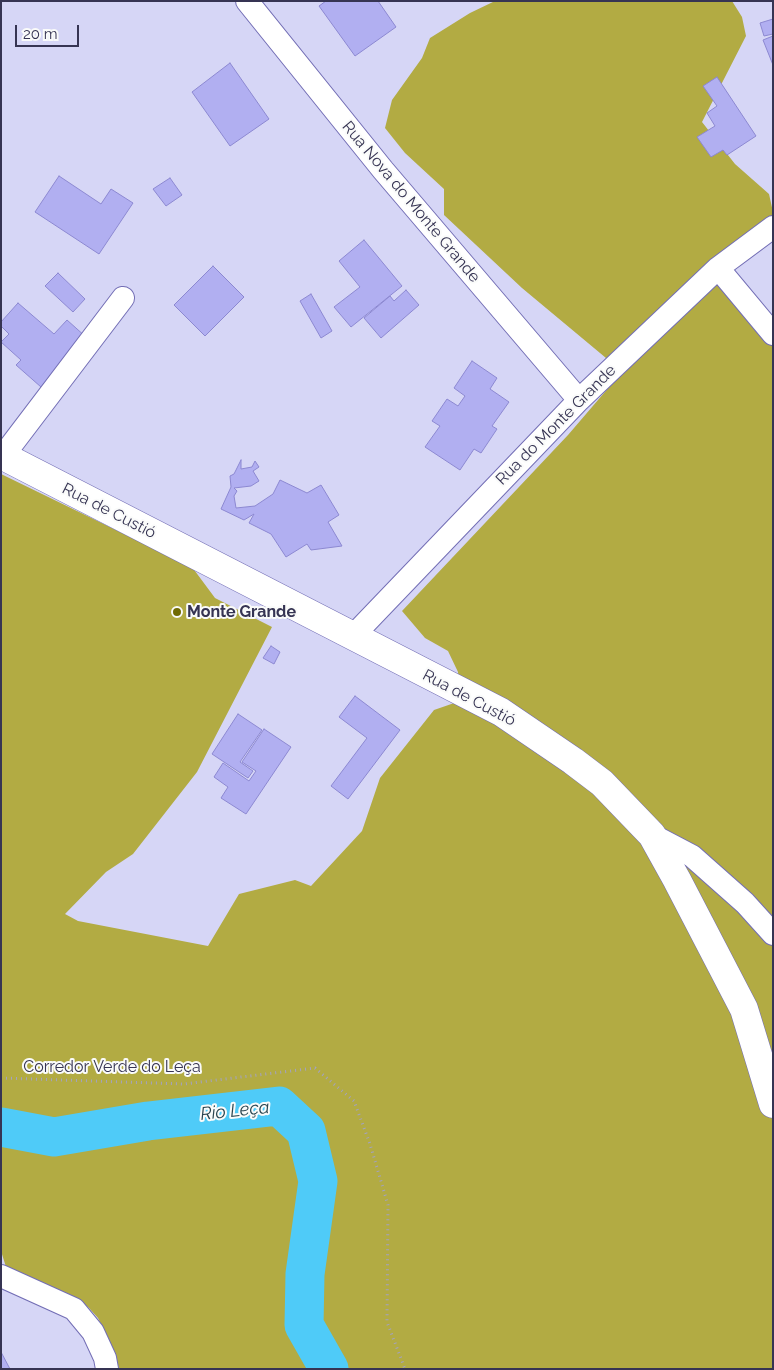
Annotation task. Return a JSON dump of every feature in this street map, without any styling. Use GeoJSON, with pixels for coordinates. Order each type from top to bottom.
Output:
{"type":"FeatureCollection","features":[{"type":"Feature","properties":{"kind":"main road","name":"Rua de Custió"},"geometry":{"type":"LineString","coordinates":[[2,456],[500,712],[602,783],[652,835],[744,1009],[773,1104]]}},
{"type":"Feature","properties":{"kind":"street","name":"Rua Nova do Monte Grande"},"geometry":{"type":"LineString","coordinates":[[247,1],[382,170],[579,400]]}},
{"type":"Feature","properties":{"kind":"street","name":"Rua do Monte Grande"},"geometry":{"type":"LineString","coordinates":[[352,637],[579,400],[718,268],[773,227]]}},
{"type":"Feature","properties":{"kind":"street"},"geometry":{"type":"LineString","coordinates":[[718,268],[773,334]]}},
{"type":"Feature","properties":{"kind":"street"},"geometry":{"type":"LineString","coordinates":[[2,456],[123,298]]}},
{"type":"Feature","properties":{"kind":"street"},"geometry":{"type":"LineString","coordinates":[[652,835],[692,856],[745,904],[773,934]]}},
{"type":"Feature","properties":{"kind":"street"},"geometry":{"type":"LineString","coordinates":[[1,1276],[74,1309],[93,1332],[105,1358],[107,1369]]}},
{"type":"Feature","properties":{"kind":"path","name":"Corredor Verde do Leça"},"geometry":{"type":"LineString","coordinates":[[1,1078],[184,1084],[315,1068],[354,1101],[370,1144],[388,1205],[387,1322],[405,1369]]}},
{"type":"Feature","properties":{"kind":"shaded area"},"geometry":{"type":"Polygon","coordinates":[[[495,1],[732,1],[742,17],[746,36],[702,122],[735,164],[769,194],[773,212],[773,219],[731,269],[773,336],[773,1369],[119,1369],[114,1351],[98,1318],[89,1308],[79,1300],[6,1267],[1,1251],[1,474],[192,567],[215,598],[272,627],[197,772],[133,854],[106,872],[65,914],[78,921],[208,946],[239,894],[295,880],[311,886],[362,831],[380,778],[434,710],[460,701],[458,672],[448,651],[425,638],[402,611],[568,435],[616,379],[606,358],[522,288],[444,215],[444,189],[405,153],[385,128],[392,100],[422,58],[430,38],[470,13],[495,1]]]}},
{"type":"Feature","properties":{"kind":"building"},"geometry":{"type":"Polygon","coordinates":[[[326,1],[378,1],[396,27],[355,56],[319,6],[326,1]]]}},
{"type":"Feature","properties":{"kind":"building"},"geometry":{"type":"Polygon","coordinates":[[[773,19],[773,34],[764,36],[760,23],[773,19]]]}},
{"type":"Feature","properties":{"kind":"building"},"geometry":{"type":"Polygon","coordinates":[[[773,36],[773,65],[763,40],[773,36]]]}},
{"type":"Feature","properties":{"kind":"building"},"geometry":{"type":"Polygon","coordinates":[[[230,63],[269,119],[230,146],[192,92],[230,63]]]}},
{"type":"Feature","properties":{"kind":"building"},"geometry":{"type":"Polygon","coordinates":[[[717,77],[756,136],[727,155],[723,150],[711,157],[697,137],[715,126],[707,113],[717,106],[703,86],[717,77]]]}},
{"type":"Feature","properties":{"kind":"building"},"geometry":{"type":"Polygon","coordinates":[[[59,176],[101,204],[111,189],[133,203],[99,254],[35,212],[59,176]]]}},
{"type":"Feature","properties":{"kind":"building"},"geometry":{"type":"Polygon","coordinates":[[[170,178],[182,195],[166,206],[153,189],[170,178]]]}},
{"type":"Feature","properties":{"kind":"building"},"geometry":{"type":"Polygon","coordinates":[[[364,240],[402,286],[351,327],[334,307],[360,287],[339,261],[364,240]]]}},
{"type":"Feature","properties":{"kind":"building"},"geometry":{"type":"Polygon","coordinates":[[[213,266],[244,297],[205,336],[174,305],[213,266]]]}},
{"type":"Feature","properties":{"kind":"building"},"geometry":{"type":"Polygon","coordinates":[[[58,273],[85,299],[73,312],[45,286],[58,273]]]}},
{"type":"Feature","properties":{"kind":"building"},"geometry":{"type":"Polygon","coordinates":[[[406,290],[419,305],[381,338],[364,318],[390,296],[394,301],[406,290]]]}},
{"type":"Feature","properties":{"kind":"building"},"geometry":{"type":"Polygon","coordinates":[[[311,294],[332,331],[321,338],[300,301],[311,294]]]}},
{"type":"Feature","properties":{"kind":"building"},"geometry":{"type":"Polygon","coordinates":[[[18,303],[54,334],[67,320],[86,337],[41,387],[16,365],[21,360],[1,342],[9,334],[1,326],[1,322],[18,303]]]}},
{"type":"Feature","properties":{"kind":"building"},"geometry":{"type":"Polygon","coordinates":[[[472,361],[497,378],[490,389],[509,402],[492,426],[497,429],[481,453],[474,449],[460,470],[425,447],[440,426],[432,421],[447,399],[458,406],[465,396],[454,388],[472,361]]]}},
{"type":"Feature","properties":{"kind":"building"},"geometry":{"type":"Polygon","coordinates":[[[241,460],[241,469],[252,467],[255,461],[259,467],[253,471],[259,481],[251,486],[234,488],[237,491],[234,496],[236,508],[255,506],[273,494],[280,480],[307,493],[321,485],[339,515],[328,522],[342,546],[311,550],[307,544],[286,557],[271,534],[249,523],[254,514],[244,520],[221,509],[231,487],[230,476],[234,474],[241,460]]]}},
{"type":"Feature","properties":{"kind":"building"},"geometry":{"type":"Polygon","coordinates":[[[271,646],[280,652],[274,664],[263,658],[271,646]]]}},
{"type":"Feature","properties":{"kind":"building"},"geometry":{"type":"Polygon","coordinates":[[[355,696],[400,730],[348,799],[331,786],[367,738],[339,717],[355,696]]]}},
{"type":"Feature","properties":{"kind":"building"},"geometry":{"type":"Polygon","coordinates":[[[238,714],[262,730],[240,762],[253,771],[248,778],[212,754],[238,714]]]}},
{"type":"Feature","properties":{"kind":"building"},"geometry":{"type":"Polygon","coordinates":[[[264,729],[291,747],[246,814],[221,798],[228,787],[214,777],[223,763],[249,781],[256,771],[242,762],[264,729]]]}},
{"type":"Feature","properties":{"kind":"building"},"geometry":{"type":"Polygon","coordinates":[[[1,1352],[10,1369],[1,1369],[1,1352]]]}},
{"type":"Feature","properties":{"kind":"waterway","name":"Rio Leça"},"geometry":{"type":"LineString","coordinates":[[1,1127],[54,1137],[148,1121],[279,1106],[306,1131],[318,1181],[305,1274],[304,1325],[329,1369]]}},
{"type":"Feature","properties":{"kind":"place","name":"Monte Grande"},"geometry":{"type":"Point","coordinates":[177,612]}}]}
